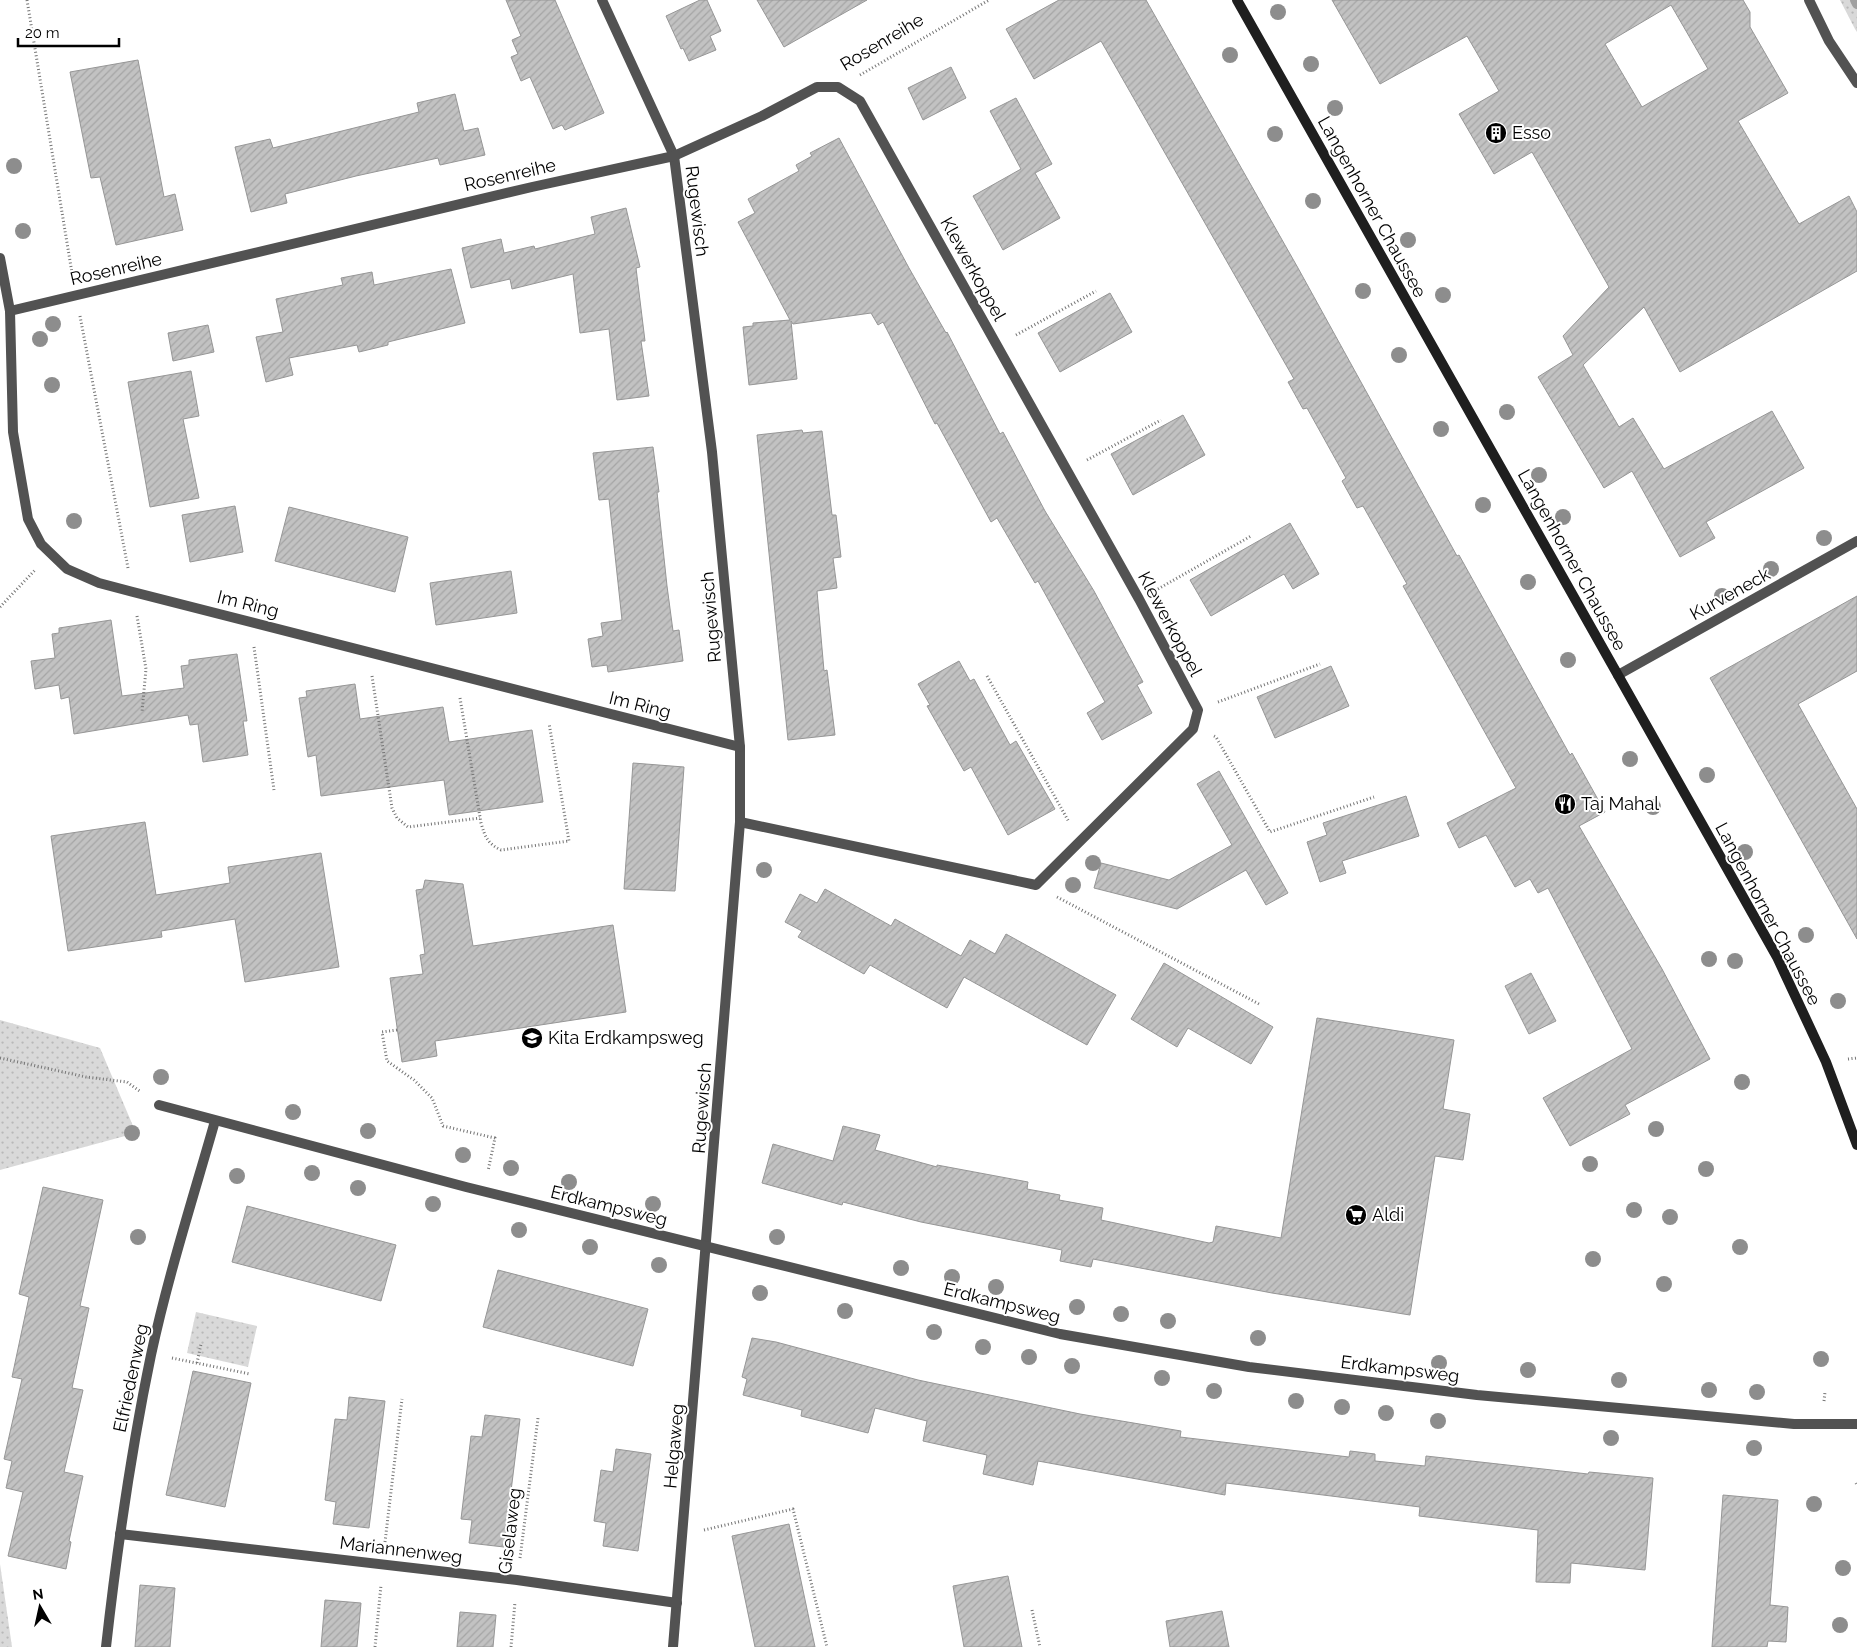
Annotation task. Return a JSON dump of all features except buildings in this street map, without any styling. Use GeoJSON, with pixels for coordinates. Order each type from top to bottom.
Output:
{"type":"FeatureCollection","features":[{"type":"Feature","properties":{"kind":"main road","name":"Langenhorner Chaussee"},"geometry":{"type":"LineString","coordinates":[[1237,0],[1777,956],[1826,1062],[1857,1145]]}},
{"type":"Feature","properties":{"kind":"street","name":"Rugewisch"},"geometry":{"type":"LineString","coordinates":[[602,0],[674,156],[712,452],[740,747],[740,822],[707,1248]]}},
{"type":"Feature","properties":{"kind":"street"},"geometry":{"type":"LineString","coordinates":[[1809,0],[1828,41],[1857,83]]}},
{"type":"Feature","properties":{"kind":"street","name":"Rosenreihe"},"geometry":{"type":"LineString","coordinates":[[10,311],[495,195],[674,156],[762,116],[804,92],[817,87],[838,87]]}},
{"type":"Feature","properties":{"kind":"street","name":"Klewerkoppel"},"geometry":{"type":"LineString","coordinates":[[838,87],[860,101],[1139,599],[1198,710]]}},
{"type":"Feature","properties":{"kind":"street","name":"Im Ring"},"geometry":{"type":"LineString","coordinates":[[0,258],[10,311],[13,432],[28,519],[41,544],[67,569],[100,584],[740,747]]}},
{"type":"Feature","properties":{"kind":"street","name":"Kurveneck"},"geometry":{"type":"LineString","coordinates":[[1618,675],[1857,541]]}},
{"type":"Feature","properties":{"kind":"street"},"geometry":{"type":"LineString","coordinates":[[740,822],[1036,885],[1193,729],[1198,710]]}},
{"type":"Feature","properties":{"kind":"street","name":"Erdkampsweg"},"geometry":{"type":"LineString","coordinates":[[159,1106],[707,1248],[1060,1334],[1249,1367],[1477,1394],[1794,1424],[1857,1424]]}},
{"type":"Feature","properties":{"kind":"street","name":"Elfriedenweg"},"geometry":{"type":"LineString","coordinates":[[106,1647],[134,1443],[152,1353],[173,1269],[215,1121]]}},
{"type":"Feature","properties":{"kind":"street","name":"Helgaweg"},"geometry":{"type":"LineString","coordinates":[[673,1647],[707,1248]]}},
{"type":"Feature","properties":{"kind":"street","name":"Mariannenweg"},"geometry":{"type":"LineString","coordinates":[[120,1534],[517,1580],[678,1603]]}},
{"type":"Feature","properties":{"kind":"path"},"geometry":{"type":"LineString","coordinates":[[27,0],[76,295],[146,668],[142,712]]}},
{"type":"Feature","properties":{"kind":"path","name":"Rosenreihe"},"geometry":{"type":"LineString","coordinates":[[838,87],[989,0]]}},
{"type":"Feature","properties":{"kind":"path"},"geometry":{"type":"LineString","coordinates":[[997,345],[1096,291]]}},
{"type":"Feature","properties":{"kind":"path"},"geometry":{"type":"LineString","coordinates":[[1067,471],[1160,420]]}},
{"type":"Feature","properties":{"kind":"path"},"geometry":{"type":"LineString","coordinates":[[1139,599],[1251,536]]}},
{"type":"Feature","properties":{"kind":"path"},"geometry":{"type":"LineString","coordinates":[[0,607],[51,553]]}},
{"type":"Feature","properties":{"kind":"path"},"geometry":{"type":"LineString","coordinates":[[251,621],[274,790]]}},
{"type":"Feature","properties":{"kind":"path"},"geometry":{"type":"LineString","coordinates":[[369,652],[392,808],[396,818],[408,827],[480,818]]}},
{"type":"Feature","properties":{"kind":"path"},"geometry":{"type":"LineString","coordinates":[[1198,710],[1320,664]]}},
{"type":"Feature","properties":{"kind":"path"},"geometry":{"type":"LineString","coordinates":[[456,675],[480,818],[486,838],[491,846],[501,850],[569,841],[545,697]]}},
{"type":"Feature","properties":{"kind":"path"},"geometry":{"type":"LineString","coordinates":[[987,676],[1080,842]]}},
{"type":"Feature","properties":{"kind":"path"},"geometry":{"type":"LineString","coordinates":[[1193,729],[1216,736],[1270,832],[1374,797]]}},
{"type":"Feature","properties":{"kind":"path"},"geometry":{"type":"LineString","coordinates":[[1036,885],[1260,1004]]}},
{"type":"Feature","properties":{"kind":"path"},"geometry":{"type":"LineString","coordinates":[[398,1030],[382,1032],[387,1061],[414,1080],[432,1098],[444,1126],[495,1138],[484,1191]]}},
{"type":"Feature","properties":{"kind":"path"},"geometry":{"type":"LineString","coordinates":[[0,1058],[86,1077],[127,1082],[159,1106]]}},
{"type":"Feature","properties":{"kind":"path"},"geometry":{"type":"LineString","coordinates":[[197,1363],[201,1344]]}},
{"type":"Feature","properties":{"kind":"path"},"geometry":{"type":"LineString","coordinates":[[152,1353],[250,1374]]}},
{"type":"Feature","properties":{"kind":"path"},"geometry":{"type":"LineString","coordinates":[[375,1647],[402,1399]]}},
{"type":"Feature","properties":{"kind":"path","name":"Giselaweg"},"geometry":{"type":"LineString","coordinates":[[511,1647],[517,1580],[538,1418]]}},
{"type":"Feature","properties":{"kind":"path"},"geometry":{"type":"LineString","coordinates":[[683,1534],[793,1508],[827,1647]]}},
{"type":"Feature","properties":{"kind":"path"},"geometry":{"type":"LineString","coordinates":[[1032,1610],[1040,1647]]}},
{"type":"Feature","properties":{"kind":"shaded area"},"geometry":{"type":"Polygon","coordinates":[[[1840,0],[1857,0],[1857,32],[1855,29],[1840,0]]]}},
{"type":"Feature","properties":{"kind":"shaded area"},"geometry":{"type":"Polygon","coordinates":[[[0,1020],[100,1048],[136,1133],[0,1170],[0,1020]]]}},
{"type":"Feature","properties":{"kind":"shaded area"},"geometry":{"type":"Polygon","coordinates":[[[196,1312],[257,1326],[248,1367],[187,1353],[196,1312]]]}},
{"type":"Feature","properties":{"kind":"shaded area"},"geometry":{"type":"Polygon","coordinates":[[[0,1564],[12,1647],[0,1647],[0,1564]]]}},
{"type":"Feature","properties":{"kind":"waterway"},"geometry":{"type":"LineString","coordinates":[[1855,0],[1857,4]]}},
{"type":"Feature","properties":{"kind":"place","name":"Esso"},"geometry":{"type":"Point","coordinates":[1496,133]}},
{"type":"Feature","properties":{"kind":"place","name":"Taj Mahal"},"geometry":{"type":"Point","coordinates":[1565,804]}},
{"type":"Feature","properties":{"kind":"place","name":"Kita Erdkampsweg"},"geometry":{"type":"Point","coordinates":[532,1038]}},
{"type":"Feature","properties":{"kind":"place","name":"Aldi"},"geometry":{"type":"Point","coordinates":[1356,1215]}}]}
